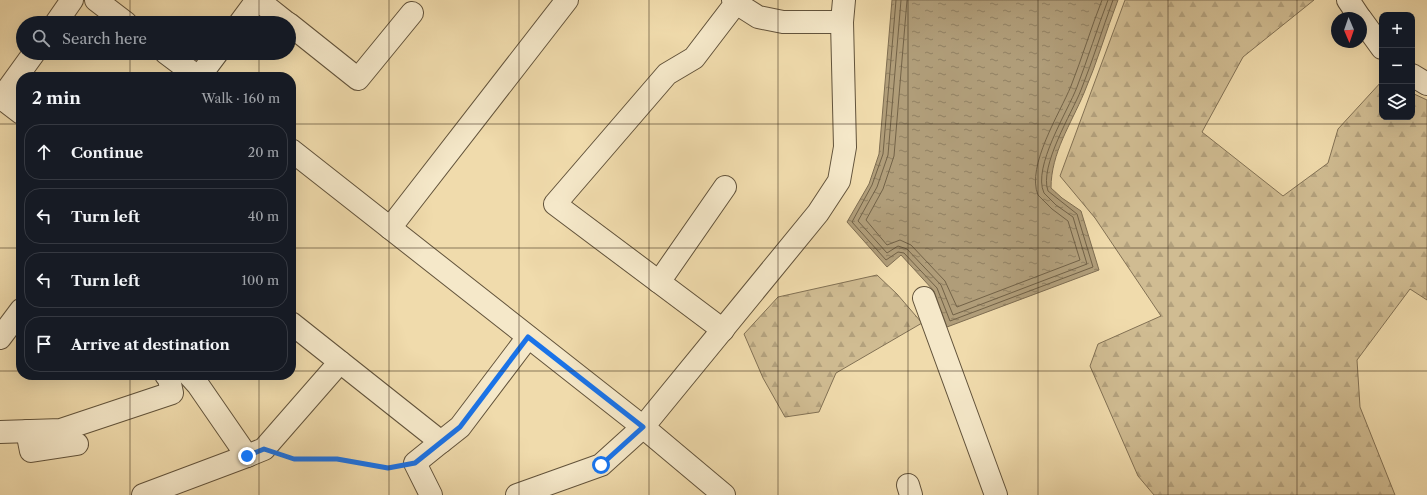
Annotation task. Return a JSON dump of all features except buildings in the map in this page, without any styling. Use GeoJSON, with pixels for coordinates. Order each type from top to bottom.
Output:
{"type":"FeatureCollection","features":[{"type":"Feature","properties":{"kind":"street"},"geometry":{"type":"LineString","coordinates":[[61,16],[72,0]]}},
{"type":"Feature","properties":{"kind":"street"},"geometry":{"type":"LineString","coordinates":[[96,0],[117,16]]}},
{"type":"Feature","properties":{"kind":"street"},"geometry":{"type":"LineString","coordinates":[[245,16],[258,0],[278,16]]}},
{"type":"Feature","properties":{"kind":"street"},"geometry":{"type":"LineString","coordinates":[[390,228],[567,0]]}},
{"type":"Feature","properties":{"kind":"street"},"geometry":{"type":"LineString","coordinates":[[517,495],[601,465],[643,427],[818,214],[838,181],[845,147],[842,22],[844,0]]}},
{"type":"Feature","properties":{"kind":"street"},"geometry":{"type":"LineString","coordinates":[[1348,0],[1356,12]]}},
{"type":"Feature","properties":{"kind":"street"},"geometry":{"type":"LineString","coordinates":[[723,330],[556,204],[666,74],[694,58],[734,1],[758,17],[784,22],[842,22]]}},
{"type":"Feature","properties":{"kind":"street"},"geometry":{"type":"LineString","coordinates":[[296,30],[358,79],[412,13]]}},
{"type":"Feature","properties":{"kind":"street"},"geometry":{"type":"LineString","coordinates":[[1367,28],[1379,44]]}},
{"type":"Feature","properties":{"kind":"street"},"geometry":{"type":"LineString","coordinates":[[20,72],[29,60]]}},
{"type":"Feature","properties":{"kind":"street"},"geometry":{"type":"LineString","coordinates":[[175,60],[191,72]]}},
{"type":"Feature","properties":{"kind":"street"},"geometry":{"type":"LineString","coordinates":[[202,72],[211,60]]}},
{"type":"Feature","properties":{"kind":"street"},"geometry":{"type":"LineString","coordinates":[[16,77],[0,99],[16,110]]}},
{"type":"Feature","properties":{"kind":"street"},"geometry":{"type":"LineString","coordinates":[[1415,77],[1427,84]]}},
{"type":"Feature","properties":{"kind":"street"},"geometry":{"type":"LineString","coordinates":[[296,154],[643,427],[724,495]]}},
{"type":"Feature","properties":{"kind":"street"},"geometry":{"type":"LineString","coordinates":[[659,282],[725,187]]}},
{"type":"Feature","properties":{"kind":"street"},"geometry":{"type":"LineString","coordinates":[[924,298],[996,495]]}},
{"type":"Feature","properties":{"kind":"street"},"geometry":{"type":"LineString","coordinates":[[0,338],[16,317]]}},
{"type":"Feature","properties":{"kind":"street"},"geometry":{"type":"LineString","coordinates":[[296,327],[441,442]]}},
{"type":"Feature","properties":{"kind":"street"},"geometry":{"type":"LineString","coordinates":[[431,495],[415,463],[460,427],[528,337]]}},
{"type":"Feature","properties":{"kind":"street"},"geometry":{"type":"LineString","coordinates":[[153,493],[256,453],[340,362]]}},
{"type":"Feature","properties":{"kind":"street"},"geometry":{"type":"LineString","coordinates":[[0,432],[62,430],[172,393],[169,380]]}},
{"type":"Feature","properties":{"kind":"street"},"geometry":{"type":"LineString","coordinates":[[194,380],[256,453]]}},
{"type":"Feature","properties":{"kind":"street"},"geometry":{"type":"LineString","coordinates":[[27,431],[31,451],[77,444]]}},
{"type":"Feature","properties":{"kind":"path"},"geometry":{"type":"LineString","coordinates":[[256,453],[294,459],[337,459],[388,468],[415,463]]}},
{"type":"Feature","properties":{"kind":"green space"},"geometry":{"type":"Polygon","coordinates":[[[1125,0],[1314,0],[1243,57],[1202,132],[1283,196],[1328,163],[1338,129],[1379,84],[1379,120],[1415,120],[1415,94],[1427,100],[1427,300],[1410,289],[1357,360],[1360,407],[1395,495],[1154,495],[1138,476],[1090,366],[1098,344],[1161,316],[1095,218],[1060,176],[1125,0]]]}},
{"type":"Feature","properties":{"kind":"green space"},"geometry":{"type":"Polygon","coordinates":[[[877,275],[897,294],[922,323],[836,373],[819,412],[785,417],[763,378],[744,334],[778,297],[877,275]]]}},
{"type":"Feature","properties":{"kind":"water"},"geometry":{"type":"Polygon","coordinates":[[[892,0],[1118,0],[1089,82],[1058,151],[1054,163],[1051,188],[1062,198],[1081,211],[1099,270],[947,327],[934,291],[901,255],[887,267],[847,222],[869,184],[879,154],[892,0]]]}},
{"type":"Feature","properties":{"kind":"route"},"geometry":{"type":"LineString","coordinates":[[247,456],[264,449],[294,459],[337,459],[388,468],[415,463],[460,427],[528,337],[643,427],[601,465]]}}]}
